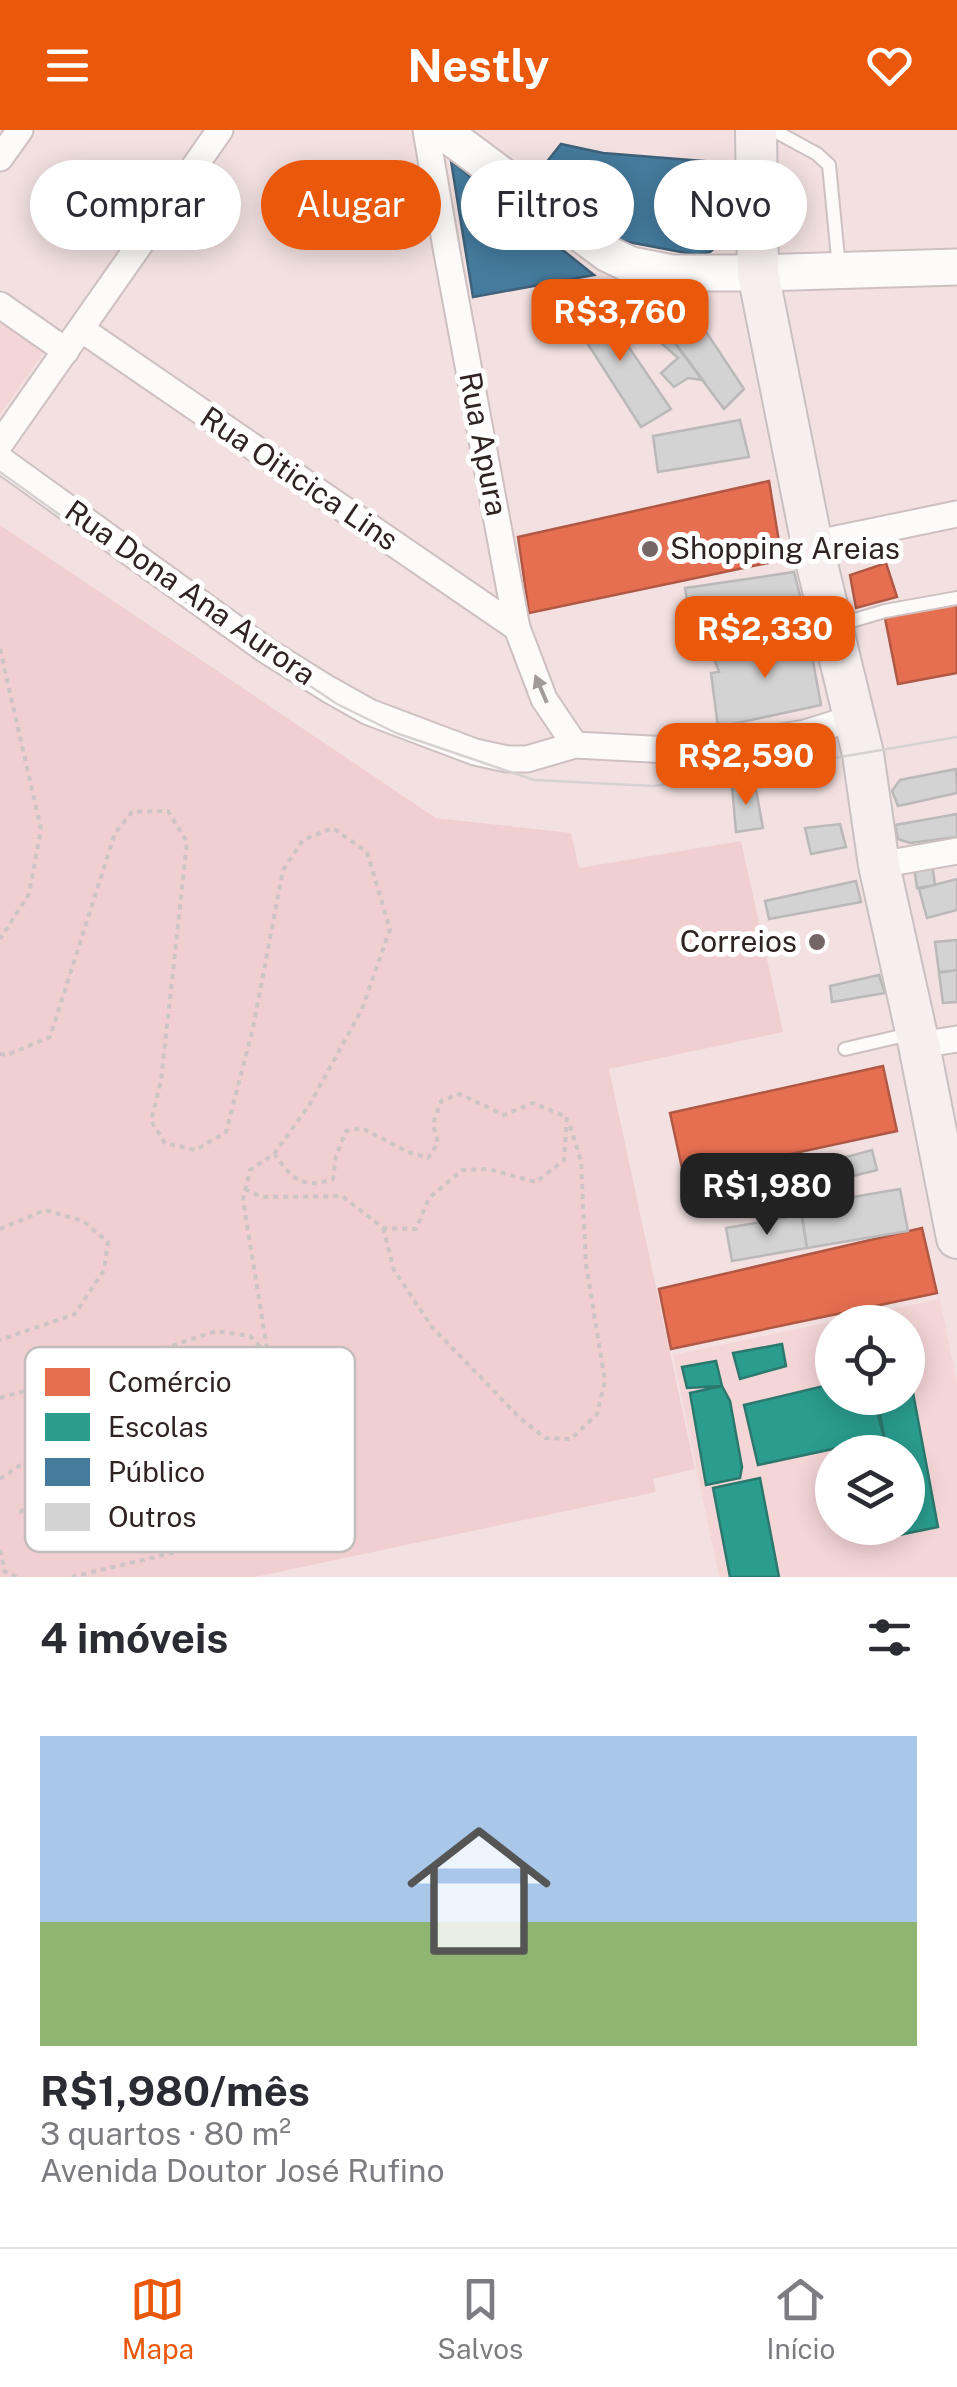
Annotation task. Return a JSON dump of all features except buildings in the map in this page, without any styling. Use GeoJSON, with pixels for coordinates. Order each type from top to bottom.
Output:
{"type":"FeatureCollection","features":[{"type":"Feature","properties":{"kind":"main road"},"geometry":{"type":"LineString","coordinates":[[441,130],[608,254],[632,265],[672,273],[957,267]]}},
{"type":"Feature","properties":{"kind":"main road"},"geometry":{"type":"LineString","coordinates":[[756,130],[758,273],[812,544],[863,754],[879,865],[931,1039],[957,1238]]}},
{"type":"Feature","properties":{"kind":"street"},"geometry":{"type":"LineString","coordinates":[[0,158],[20,130]]}},
{"type":"Feature","properties":{"kind":"street"},"geometry":{"type":"LineString","coordinates":[[0,444],[220,130]]}},
{"type":"Feature","properties":{"kind":"street","name":"Rua Apura"},"geometry":{"type":"LineString","coordinates":[[426,130],[518,628],[544,699],[575,745]]}},
{"type":"Feature","properties":{"kind":"street","name":"Rua Oiticica Lins"},"geometry":{"type":"LineString","coordinates":[[0,305],[73,340],[518,628]]}},
{"type":"Feature","properties":{"kind":"street","name":"Rua Dona Ana Aurora"},"geometry":{"type":"LineString","coordinates":[[0,459],[267,651],[369,712],[457,746],[507,759],[526,759],[575,745],[669,750],[806,733],[853,718]]}},
{"type":"Feature","properties":{"kind":"street"},"geometry":{"type":"LineString","coordinates":[[812,544],[957,514]]}},
{"type":"Feature","properties":{"kind":"street"},"geometry":{"type":"LineString","coordinates":[[879,865],[957,851]]}},
{"type":"Feature","properties":{"kind":"lane"},"geometry":{"type":"LineString","coordinates":[[773,130],[829,164],[839,271]]}},
{"type":"Feature","properties":{"kind":"lane"},"geometry":{"type":"LineString","coordinates":[[832,627],[885,611],[957,598]]}},
{"type":"Feature","properties":{"kind":"lane"},"geometry":{"type":"LineString","coordinates":[[845,1049],[931,1039]]}},
{"type":"Feature","properties":{"kind":"path"},"geometry":{"type":"LineString","coordinates":[[0,649],[41,829],[29,894],[0,939]]}},
{"type":"Feature","properties":{"kind":"path"},"geometry":{"type":"LineString","coordinates":[[0,1054],[7,1055],[50,1037],[115,833],[132,812],[168,811],[187,842],[160,1081],[151,1121],[165,1143],[196,1150],[226,1132],[253,1028],[283,870],[303,840],[333,828],[367,852],[390,929],[362,1009],[310,1104],[274,1154],[250,1170],[245,1189],[243,1200],[267,1347]]}},
{"type":"Feature","properties":{"kind":"path"},"geometry":{"type":"LineString","coordinates":[[274,1154],[292,1178],[317,1185],[333,1179],[336,1156],[346,1131],[362,1128],[428,1158],[438,1143],[433,1124],[441,1101],[460,1094],[504,1115],[533,1103],[567,1117],[581,1161],[586,1264],[605,1381],[597,1414],[571,1438],[546,1438],[519,1417],[432,1328],[394,1270],[383,1228]]}},
{"type":"Feature","properties":{"kind":"path"},"geometry":{"type":"LineString","coordinates":[[245,1189],[262,1198],[342,1196],[383,1228],[416,1229],[430,1198],[462,1170],[488,1169],[536,1182],[564,1160],[567,1117]]}},
{"type":"Feature","properties":{"kind":"path"},"geometry":{"type":"LineString","coordinates":[[0,1230],[44,1210],[83,1221],[108,1242],[104,1270],[75,1314],[0,1340]]}},
{"type":"Feature","properties":{"kind":"path"},"geometry":{"type":"LineString","coordinates":[[168,1347],[216,1331],[250,1336],[260,1347]]}},
{"type":"Feature","properties":{"kind":"path"},"geometry":{"type":"LineString","coordinates":[[0,1398],[25,1391]]}},
{"type":"Feature","properties":{"kind":"path"},"geometry":{"type":"LineString","coordinates":[[0,1478],[25,1461]]}},
{"type":"Feature","properties":{"kind":"path"},"geometry":{"type":"LineString","coordinates":[[0,1550],[4,1572],[18,1577]]}},
{"type":"Feature","properties":{"kind":"path"},"geometry":{"type":"LineString","coordinates":[[72,1577],[176,1552]]}},
{"type":"Feature","properties":{"kind":"shaded area"},"geometry":{"type":"Polygon","coordinates":[[[0,321],[44,352],[0,415],[0,321]]]}},
{"type":"Feature","properties":{"kind":"shaded area"},"geometry":{"type":"Polygon","coordinates":[[[0,525],[436,818],[571,833],[579,868],[741,841],[783,1032],[609,1069],[695,1469],[653,1479],[656,1492],[255,1577],[0,1577],[0,525]]]}},
{"type":"Feature","properties":{"kind":"shaded area"},"geometry":{"type":"Polygon","coordinates":[[[940,1299],[957,1384],[957,1577],[719,1577],[673,1355],[815,1325],[815,1415],[925,1415],[925,1305],[911,1305],[940,1299]]]}},
{"type":"Feature","properties":{"kind":"tram line"},"geometry":{"type":"LineString","coordinates":[[0,472],[337,704],[396,733],[534,780],[653,786],[957,737]]}},
{"type":"Feature","properties":{"kind":"place","name":"Shopping Areias"},"geometry":{"type":"Point","coordinates":[650,549]}},
{"type":"Feature","properties":{"kind":"place","name":"Correios"},"geometry":{"type":"Point","coordinates":[817,942]}}]}
